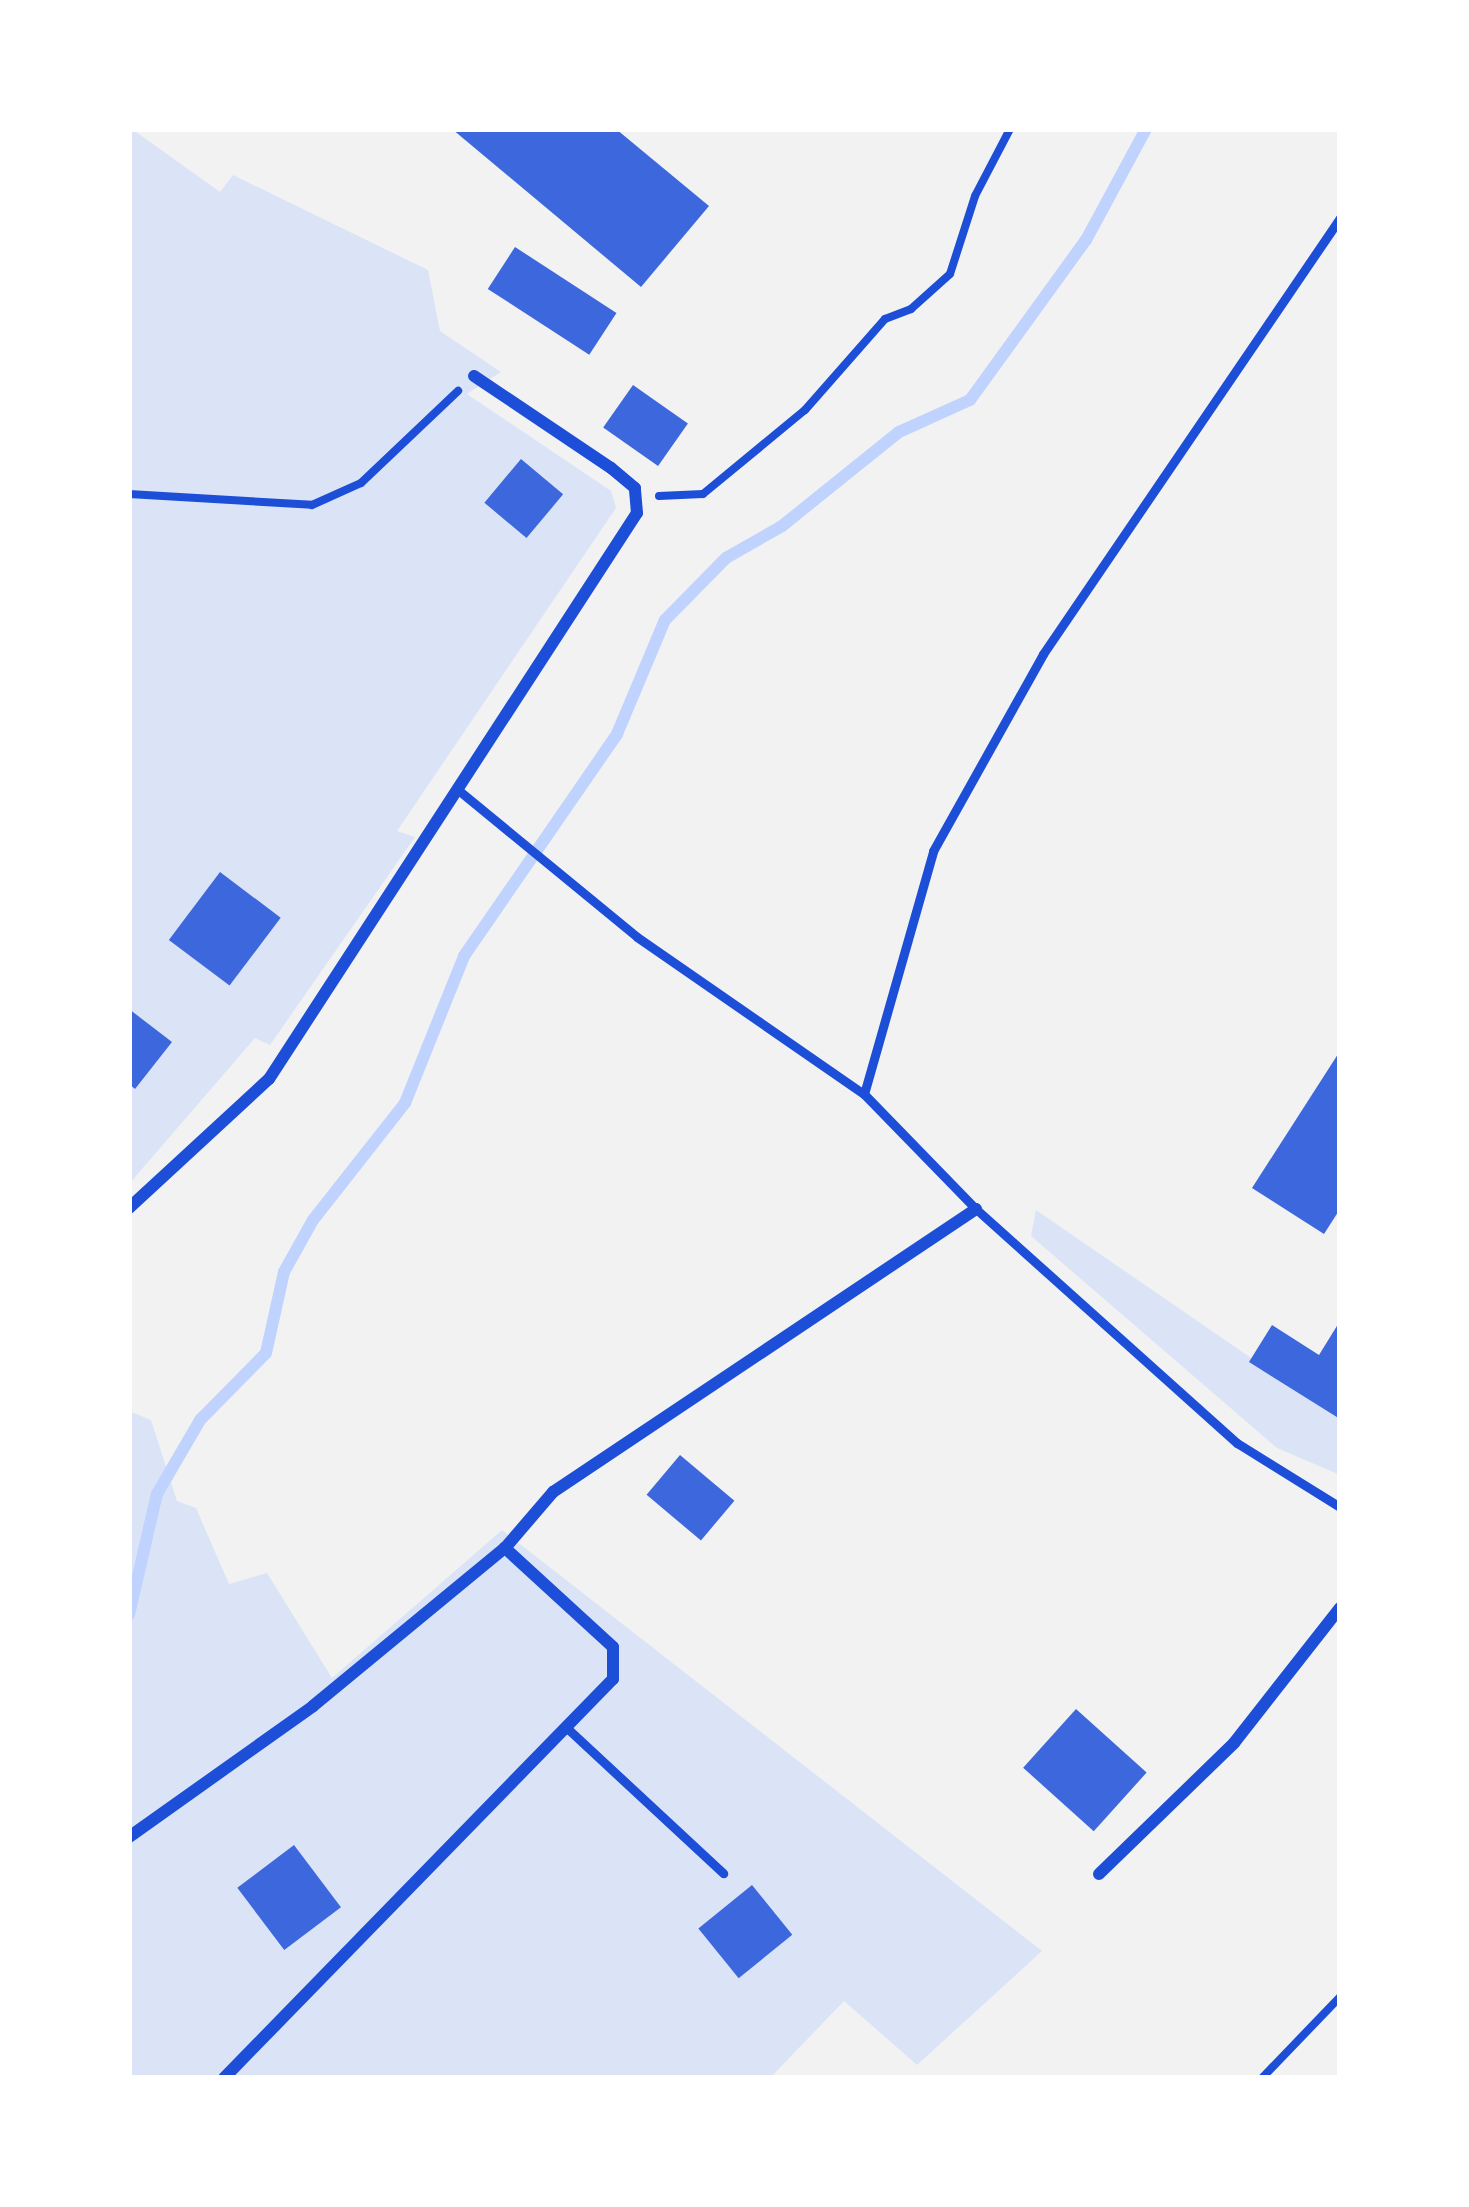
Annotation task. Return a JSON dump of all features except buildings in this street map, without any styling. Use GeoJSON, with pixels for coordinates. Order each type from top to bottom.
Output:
{"type":"FeatureCollection","features":[{"type":"Feature","properties":{"kind":"street"},"geometry":{"type":"LineString","coordinates":[[129,1208],[269,1079],[637,513],[635,488],[474,376]]}},
{"type":"Feature","properties":{"kind":"street"},"geometry":{"type":"LineString","coordinates":[[129,1837],[313,1706],[505,1548],[554,1492],[976,1209]]}},
{"type":"Feature","properties":{"kind":"street"},"geometry":{"type":"LineString","coordinates":[[224,2078],[614,1679],[613,1647],[505,1548]]}},
{"type":"Feature","properties":{"kind":"street"},"geometry":{"type":"LineString","coordinates":[[1099,1874],[1234,1743],[1340,1608]]}},
{"type":"Feature","properties":{"kind":"lane"},"geometry":{"type":"LineString","coordinates":[[864,1094],[933,850],[1043,654],[1340,218]]}},
{"type":"Feature","properties":{"kind":"lane"},"geometry":{"type":"LineString","coordinates":[[458,789],[638,937],[864,1094],[976,1209],[1237,1443],[1340,1507]]}},
{"type":"Feature","properties":{"kind":"lane"},"geometry":{"type":"LineString","coordinates":[[568,1729],[723,1873]]}},
{"type":"Feature","properties":{"kind":"path"},"geometry":{"type":"LineString","coordinates":[[635,488],[674,500],[703,494],[805,410],[885,319],[911,309],[950,274],[975,196],[1010,129]]}},
{"type":"Feature","properties":{"kind":"path"},"geometry":{"type":"LineString","coordinates":[[129,494],[312,505],[361,483],[474,376]]}},
{"type":"Feature","properties":{"kind":"path"},"geometry":{"type":"LineString","coordinates":[[1262,2078],[1340,1997]]}},
{"type":"Feature","properties":{"kind":"shaded area"},"geometry":{"type":"Polygon","coordinates":[[[132,129],[220,192],[233,175],[428,270],[440,331],[501,372],[467,394],[611,491],[616,508],[397,831],[415,837],[270,1045],[255,1038],[129,1184],[132,129]]]}},
{"type":"Feature","properties":{"kind":"shaded area"},"geometry":{"type":"Polygon","coordinates":[[[1036,1210],[1340,1419],[1340,1475],[1277,1448],[1031,1236],[1036,1210]]]}},
{"type":"Feature","properties":{"kind":"shaded area"},"geometry":{"type":"Polygon","coordinates":[[[129,1411],[151,1420],[177,1501],[196,1508],[229,1584],[267,1573],[332,1678],[502,1530],[1042,1951],[917,2065],[844,2001],[770,2078],[129,2078],[129,1411]]]}},
{"type":"Feature","properties":{"kind":"waterway"},"geometry":{"type":"LineString","coordinates":[[129,1615],[157,1494],[200,1420],[266,1353],[284,1272],[313,1220],[405,1103],[464,956],[617,734],[665,620],[726,558],[782,526],[899,432],[970,400],[1086,240],[1146,129]]}}]}
